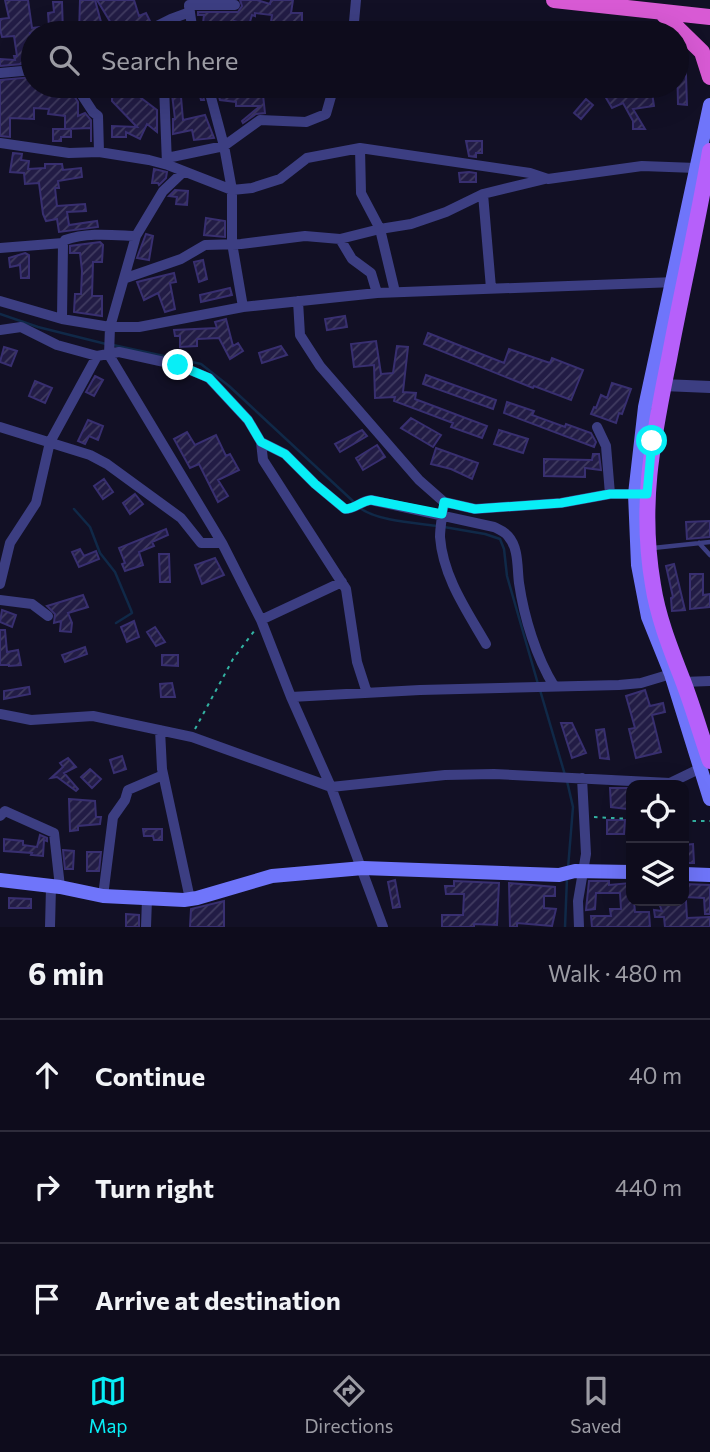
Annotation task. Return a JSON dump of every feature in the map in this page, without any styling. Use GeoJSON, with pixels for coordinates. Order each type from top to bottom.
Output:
{"type":"FeatureCollection","features":[{"type":"Feature","properties":{"kind":"highway"},"geometry":{"type":"LineString","coordinates":[[554,0],[710,18]]}},
{"type":"Feature","properties":{"kind":"highway"},"geometry":{"type":"LineString","coordinates":[[661,12],[671,21]]}},
{"type":"Feature","properties":{"kind":"highway"},"geometry":{"type":"LineString","coordinates":[[689,36],[702,52],[710,77]]}},
{"type":"Feature","properties":{"kind":"main road"},"geometry":{"type":"LineString","coordinates":[[677,678],[656,643],[642,592],[635,531],[663,385],[696,168],[710,105]]}},
{"type":"Feature","properties":{"kind":"main road"},"geometry":{"type":"LineString","coordinates":[[710,151],[706,205],[678,282],[645,407],[641,494],[653,587],[677,678],[705,765],[710,799]]}},
{"type":"Feature","properties":{"kind":"main road"},"geometry":{"type":"LineString","coordinates":[[0,880],[103,896],[190,899],[272,876],[363,868],[559,875],[580,870],[626,872]]}},
{"type":"Feature","properties":{"kind":"main road"},"geometry":{"type":"LineString","coordinates":[[689,874],[710,875]]}},
{"type":"Feature","properties":{"kind":"street"},"geometry":{"type":"LineString","coordinates":[[354,21],[355,0]]}},
{"type":"Feature","properties":{"kind":"street"},"geometry":{"type":"LineString","coordinates":[[167,21],[188,6],[235,5]]}},
{"type":"Feature","properties":{"kind":"street"},"geometry":{"type":"LineString","coordinates":[[0,73],[21,71]]}},
{"type":"Feature","properties":{"kind":"street"},"geometry":{"type":"LineString","coordinates":[[84,98],[98,116],[99,152]]}},
{"type":"Feature","properties":{"kind":"street"},"geometry":{"type":"LineString","coordinates":[[164,98],[167,162]]}},
{"type":"Feature","properties":{"kind":"street"},"geometry":{"type":"LineString","coordinates":[[211,98],[232,190],[232,243],[243,307]]}},
{"type":"Feature","properties":{"kind":"street"},"geometry":{"type":"LineString","coordinates":[[167,162],[224,146],[260,120],[306,122],[318,119],[326,114],[331,98]]}},
{"type":"Feature","properties":{"kind":"street"},"geometry":{"type":"LineString","coordinates":[[0,144],[69,153],[99,152],[167,162],[183,172],[232,190],[252,188],[280,179],[307,158],[360,148],[530,173],[548,179]]}},
{"type":"Feature","properties":{"kind":"street"},"geometry":{"type":"LineString","coordinates":[[360,148],[361,192],[380,229],[395,292]]}},
{"type":"Feature","properties":{"kind":"street"},"geometry":{"type":"LineString","coordinates":[[126,278],[181,260],[205,244],[305,236],[340,239],[411,224],[446,212],[483,194],[548,179],[642,166],[696,168]]}},
{"type":"Feature","properties":{"kind":"street"},"geometry":{"type":"LineString","coordinates":[[183,172],[163,191],[136,236],[110,327],[109,353],[222,543],[261,620],[331,787],[383,927]]}},
{"type":"Feature","properties":{"kind":"street"},"geometry":{"type":"LineString","coordinates":[[483,194],[491,288]]}},
{"type":"Feature","properties":{"kind":"street"},"geometry":{"type":"LineString","coordinates":[[0,248],[63,243],[71,237],[97,234],[136,236]]}},
{"type":"Feature","properties":{"kind":"street"},"geometry":{"type":"LineString","coordinates":[[340,239],[352,259],[371,273],[377,293]]}},
{"type":"Feature","properties":{"kind":"street"},"geometry":{"type":"LineString","coordinates":[[62,319],[63,243]]}},
{"type":"Feature","properties":{"kind":"street"},"geometry":{"type":"LineString","coordinates":[[0,301],[62,319],[110,327],[139,327],[243,307],[377,293],[678,282]]}},
{"type":"Feature","properties":{"kind":"street"},"geometry":{"type":"LineString","coordinates":[[298,301],[300,335],[320,366],[419,480],[444,502],[475,509],[561,503],[610,494],[641,494]]}},
{"type":"Feature","properties":{"kind":"street"},"geometry":{"type":"LineString","coordinates":[[0,330],[21,327],[57,345],[97,356],[119,352],[178,365],[209,378],[248,420],[261,442],[263,460],[342,582],[348,599],[357,662],[367,693]]}},
{"type":"Feature","properties":{"kind":"street"},"geometry":{"type":"LineString","coordinates":[[0,584],[10,542],[36,503],[50,442],[97,356]]}},
{"type":"Feature","properties":{"kind":"street"},"geometry":{"type":"LineString","coordinates":[[663,385],[710,387]]}},
{"type":"Feature","properties":{"kind":"street"},"geometry":{"type":"LineString","coordinates":[[0,427],[90,455],[107,464],[181,518],[201,543],[222,543]]}},
{"type":"Feature","properties":{"kind":"street"},"geometry":{"type":"LineString","coordinates":[[597,427],[607,446],[610,494]]}},
{"type":"Feature","properties":{"kind":"street"},"geometry":{"type":"LineString","coordinates":[[261,442],[285,454],[341,507],[350,509],[363,500],[495,527],[509,536],[517,554],[519,584],[543,669],[545,687]]}},
{"type":"Feature","properties":{"kind":"street"},"geometry":{"type":"LineString","coordinates":[[444,502],[440,536],[451,581],[486,644]]}},
{"type":"Feature","properties":{"kind":"street"},"geometry":{"type":"LineString","coordinates":[[261,620],[342,582]]}},
{"type":"Feature","properties":{"kind":"street"},"geometry":{"type":"LineString","coordinates":[[0,600],[32,604],[48,616]]}},
{"type":"Feature","properties":{"kind":"street"},"geometry":{"type":"LineString","coordinates":[[291,697],[630,684],[677,678],[710,681]]}},
{"type":"Feature","properties":{"kind":"street"},"geometry":{"type":"LineString","coordinates":[[0,714],[31,720],[93,716],[192,737],[331,787],[445,775],[495,774],[670,783],[705,765]]}},
{"type":"Feature","properties":{"kind":"street"},"geometry":{"type":"LineString","coordinates":[[160,730],[163,775],[190,899]]}},
{"type":"Feature","properties":{"kind":"street"},"geometry":{"type":"LineString","coordinates":[[103,896],[113,817],[125,800],[128,790],[163,775]]}},
{"type":"Feature","properties":{"kind":"street"},"geometry":{"type":"LineString","coordinates":[[577,777],[584,816],[586,853],[580,870],[579,927]]}},
{"type":"Feature","properties":{"kind":"street"},"geometry":{"type":"LineString","coordinates":[[0,816],[5,811],[54,833],[56,887],[50,927]]}},
{"type":"Feature","properties":{"kind":"street"},"geometry":{"type":"LineString","coordinates":[[146,927],[148,899]]}},
{"type":"Feature","properties":{"kind":"lane"},"geometry":{"type":"LineString","coordinates":[[699,542],[710,555]]}},
{"type":"Feature","properties":{"kind":"lane"},"geometry":{"type":"LineString","coordinates":[[649,549],[710,542]]}},
{"type":"Feature","properties":{"kind":"path"},"geometry":{"type":"LineString","coordinates":[[192,737],[233,659],[247,644],[261,620]]}},
{"type":"Feature","properties":{"kind":"path"},"geometry":{"type":"LineString","coordinates":[[584,816],[626,819]]}},
{"type":"Feature","properties":{"kind":"path"},"geometry":{"type":"LineString","coordinates":[[689,821],[710,821]]}},
{"type":"Feature","properties":{"kind":"building"},"geometry":{"type":"Polygon","coordinates":[[[5,0],[28,0],[31,21],[21,21],[21,64],[0,66],[0,59],[15,60],[14,56],[17,56],[14,36],[2,37],[0,29],[0,19],[9,18],[5,0]]]}},
{"type":"Feature","properties":{"kind":"building"},"geometry":{"type":"Polygon","coordinates":[[[80,0],[95,0],[101,21],[79,21],[80,0]]]}},
{"type":"Feature","properties":{"kind":"building"},"geometry":{"type":"Polygon","coordinates":[[[97,0],[134,0],[139,16],[146,13],[150,21],[110,21],[97,0]]]}},
{"type":"Feature","properties":{"kind":"building"},"geometry":{"type":"Polygon","coordinates":[[[240,0],[257,0],[270,4],[271,0],[293,0],[291,13],[302,13],[302,21],[271,21],[272,15],[255,13],[250,21],[203,21],[204,15],[198,15],[198,12],[238,12],[242,6],[240,0]]]}},
{"type":"Feature","properties":{"kind":"building"},"geometry":{"type":"Polygon","coordinates":[[[53,2],[62,2],[63,21],[49,21],[48,13],[54,12],[53,2]]]}},
{"type":"Feature","properties":{"kind":"building"},"geometry":{"type":"Polygon","coordinates":[[[21,78],[21,98],[75,98],[78,116],[85,113],[91,120],[91,128],[65,129],[65,116],[48,114],[49,109],[34,108],[34,119],[10,118],[10,137],[0,136],[0,80],[21,78]]]}},
{"type":"Feature","properties":{"kind":"building"},"geometry":{"type":"Polygon","coordinates":[[[112,98],[141,98],[157,110],[157,132],[147,124],[140,139],[126,132],[126,137],[112,137],[112,126],[137,127],[112,98]]]}},
{"type":"Feature","properties":{"kind":"building"},"geometry":{"type":"Polygon","coordinates":[[[172,98],[181,98],[183,120],[205,115],[214,138],[194,140],[192,130],[173,134],[175,119],[172,98]]]}},
{"type":"Feature","properties":{"kind":"building"},"geometry":{"type":"Polygon","coordinates":[[[263,98],[265,113],[256,114],[243,123],[242,121],[260,106],[236,106],[236,102],[220,100],[263,98]]]}},
{"type":"Feature","properties":{"kind":"building"},"geometry":{"type":"Polygon","coordinates":[[[606,98],[653,98],[654,106],[633,109],[645,129],[633,129],[633,121],[623,103],[612,108],[606,98]]]}},
{"type":"Feature","properties":{"kind":"building"},"geometry":{"type":"Polygon","coordinates":[[[678,98],[687,98],[687,105],[678,104],[678,98]]]}},
{"type":"Feature","properties":{"kind":"building"},"geometry":{"type":"Polygon","coordinates":[[[586,99],[593,105],[581,119],[574,113],[586,99]]]}},
{"type":"Feature","properties":{"kind":"building"},"geometry":{"type":"Polygon","coordinates":[[[53,129],[71,129],[71,137],[61,137],[61,141],[53,141],[53,129]]]}},
{"type":"Feature","properties":{"kind":"building"},"geometry":{"type":"Polygon","coordinates":[[[466,141],[482,141],[482,153],[476,153],[476,157],[469,156],[466,141]]]}},
{"type":"Feature","properties":{"kind":"building"},"geometry":{"type":"Polygon","coordinates":[[[13,153],[22,154],[21,160],[29,161],[28,169],[45,168],[45,164],[62,164],[63,170],[81,168],[82,177],[58,181],[59,188],[55,188],[57,206],[85,204],[86,211],[67,212],[69,225],[97,221],[98,227],[59,232],[57,219],[46,221],[39,183],[25,184],[24,173],[10,172],[13,153]]]}},
{"type":"Feature","properties":{"kind":"building"},"geometry":{"type":"Polygon","coordinates":[[[154,169],[167,172],[166,178],[159,185],[152,183],[154,169]]]}},
{"type":"Feature","properties":{"kind":"building"},"geometry":{"type":"Polygon","coordinates":[[[459,173],[476,173],[476,182],[460,182],[459,173]]]}},
{"type":"Feature","properties":{"kind":"building"},"geometry":{"type":"Polygon","coordinates":[[[175,190],[188,191],[187,205],[176,204],[177,197],[169,196],[175,190]]]}},
{"type":"Feature","properties":{"kind":"building"},"geometry":{"type":"Polygon","coordinates":[[[206,218],[225,221],[225,237],[204,235],[206,218]]]}},
{"type":"Feature","properties":{"kind":"building"},"geometry":{"type":"Polygon","coordinates":[[[146,234],[153,236],[149,260],[137,258],[146,234]]]}},
{"type":"Feature","properties":{"kind":"building"},"geometry":{"type":"Polygon","coordinates":[[[100,242],[103,245],[102,262],[93,262],[92,296],[102,296],[102,316],[74,312],[75,294],[81,294],[82,271],[80,253],[70,253],[70,246],[100,242]]]}},
{"type":"Feature","properties":{"kind":"building"},"geometry":{"type":"Polygon","coordinates":[[[25,253],[29,255],[29,278],[21,278],[20,265],[10,267],[9,258],[25,253]]]}},
{"type":"Feature","properties":{"kind":"building"},"geometry":{"type":"Polygon","coordinates":[[[203,260],[207,279],[199,282],[194,262],[203,260]]]}},
{"type":"Feature","properties":{"kind":"building"},"geometry":{"type":"Polygon","coordinates":[[[174,273],[176,282],[170,283],[175,309],[165,312],[158,293],[144,300],[137,282],[174,273]]]}},
{"type":"Feature","properties":{"kind":"building"},"geometry":{"type":"Polygon","coordinates":[[[230,288],[232,295],[201,302],[200,295],[230,288]]]}},
{"type":"Feature","properties":{"kind":"building"},"geometry":{"type":"Polygon","coordinates":[[[345,316],[347,327],[327,330],[325,319],[345,316]]]}},
{"type":"Feature","properties":{"kind":"building"},"geometry":{"type":"Polygon","coordinates":[[[226,319],[233,346],[238,343],[243,351],[230,359],[219,338],[197,339],[197,346],[180,347],[180,336],[175,336],[174,330],[217,328],[215,322],[226,319]]]}},
{"type":"Feature","properties":{"kind":"building"},"geometry":{"type":"Polygon","coordinates":[[[428,333],[504,363],[509,349],[550,363],[552,358],[583,370],[571,400],[534,386],[533,388],[424,344],[428,333]]]}},
{"type":"Feature","properties":{"kind":"building"},"geometry":{"type":"Polygon","coordinates":[[[376,341],[381,374],[393,373],[397,346],[408,347],[403,392],[416,393],[415,399],[487,426],[482,438],[451,427],[453,423],[394,401],[395,397],[375,398],[374,365],[354,367],[351,344],[376,341]]]}},
{"type":"Feature","properties":{"kind":"building"},"geometry":{"type":"Polygon","coordinates":[[[281,346],[287,355],[262,363],[259,353],[281,346]]]}},
{"type":"Feature","properties":{"kind":"building"},"geometry":{"type":"Polygon","coordinates":[[[4,347],[17,351],[11,366],[0,362],[4,347]]]}},
{"type":"Feature","properties":{"kind":"building"},"geometry":{"type":"Polygon","coordinates":[[[426,375],[496,400],[493,409],[423,384],[426,375]]]}},
{"type":"Feature","properties":{"kind":"building"},"geometry":{"type":"Polygon","coordinates":[[[95,376],[103,380],[94,396],[86,392],[95,376]]]}},
{"type":"Feature","properties":{"kind":"building"},"geometry":{"type":"Polygon","coordinates":[[[35,381],[52,388],[45,403],[29,396],[35,381]]]}},
{"type":"Feature","properties":{"kind":"building"},"geometry":{"type":"Polygon","coordinates":[[[612,383],[631,389],[616,423],[591,414],[601,395],[607,398],[612,383]]]}},
{"type":"Feature","properties":{"kind":"building"},"geometry":{"type":"Polygon","coordinates":[[[507,402],[534,411],[532,415],[591,433],[596,442],[594,447],[504,413],[507,402]]]}},
{"type":"Feature","properties":{"kind":"building"},"geometry":{"type":"Polygon","coordinates":[[[411,418],[441,435],[433,447],[401,428],[411,418]]]}},
{"type":"Feature","properties":{"kind":"building"},"geometry":{"type":"Polygon","coordinates":[[[88,420],[103,426],[98,440],[89,436],[85,444],[78,441],[88,420]]]}},
{"type":"Feature","properties":{"kind":"building"},"geometry":{"type":"Polygon","coordinates":[[[362,430],[367,436],[340,452],[335,444],[362,430]]]}},
{"type":"Feature","properties":{"kind":"building"},"geometry":{"type":"Polygon","coordinates":[[[499,430],[528,439],[523,453],[494,444],[499,430]]]}},
{"type":"Feature","properties":{"kind":"building"},"geometry":{"type":"Polygon","coordinates":[[[187,432],[195,445],[216,435],[226,456],[230,454],[239,470],[218,480],[228,496],[218,502],[199,464],[190,468],[174,439],[187,432]]]}},
{"type":"Feature","properties":{"kind":"building"},"geometry":{"type":"Polygon","coordinates":[[[377,445],[385,457],[363,470],[356,458],[377,445]]]}},
{"type":"Feature","properties":{"kind":"building"},"geometry":{"type":"Polygon","coordinates":[[[436,448],[478,463],[472,479],[451,469],[431,464],[436,448]]]}},
{"type":"Feature","properties":{"kind":"building"},"geometry":{"type":"Polygon","coordinates":[[[593,454],[599,454],[601,470],[585,468],[585,477],[544,476],[544,459],[592,460],[593,454]]]}},
{"type":"Feature","properties":{"kind":"building"},"geometry":{"type":"Polygon","coordinates":[[[104,479],[113,492],[103,499],[94,486],[104,479]]]}},
{"type":"Feature","properties":{"kind":"building"},"geometry":{"type":"Polygon","coordinates":[[[135,494],[143,504],[130,514],[123,503],[135,494]]]}},
{"type":"Feature","properties":{"kind":"building"},"geometry":{"type":"Polygon","coordinates":[[[710,521],[710,537],[687,539],[686,522],[710,521]]]}},
{"type":"Feature","properties":{"kind":"building"},"geometry":{"type":"Polygon","coordinates":[[[166,529],[168,535],[152,542],[154,546],[139,552],[143,565],[125,571],[119,548],[166,529]]]}},
{"type":"Feature","properties":{"kind":"building"},"geometry":{"type":"Polygon","coordinates":[[[80,549],[84,556],[96,551],[99,559],[79,567],[72,552],[80,549]]]}},
{"type":"Feature","properties":{"kind":"building"},"geometry":{"type":"Polygon","coordinates":[[[159,554],[169,554],[170,582],[160,582],[159,554]]]}},
{"type":"Feature","properties":{"kind":"building"},"geometry":{"type":"Polygon","coordinates":[[[215,558],[224,575],[202,584],[195,565],[215,558]]]}},
{"type":"Feature","properties":{"kind":"building"},"geometry":{"type":"Polygon","coordinates":[[[674,564],[685,610],[672,611],[673,597],[666,566],[674,564]]]}},
{"type":"Feature","properties":{"kind":"building"},"geometry":{"type":"Polygon","coordinates":[[[690,574],[703,574],[703,595],[710,594],[710,607],[690,609],[690,574]]]}},
{"type":"Feature","properties":{"kind":"building"},"geometry":{"type":"Polygon","coordinates":[[[83,595],[88,607],[68,613],[72,623],[71,632],[60,631],[61,621],[54,623],[55,614],[47,606],[83,595]]]}},
{"type":"Feature","properties":{"kind":"building"},"geometry":{"type":"Polygon","coordinates":[[[2,610],[16,615],[12,627],[0,622],[2,610]]]}},
{"type":"Feature","properties":{"kind":"building"},"geometry":{"type":"Polygon","coordinates":[[[134,621],[139,637],[127,642],[121,627],[134,621]]]}},
{"type":"Feature","properties":{"kind":"building"},"geometry":{"type":"Polygon","coordinates":[[[155,627],[165,642],[156,646],[147,632],[155,627]]]}},
{"type":"Feature","properties":{"kind":"building"},"geometry":{"type":"Polygon","coordinates":[[[0,630],[5,630],[7,652],[18,650],[21,665],[0,665],[0,630]]]}},
{"type":"Feature","properties":{"kind":"building"},"geometry":{"type":"Polygon","coordinates":[[[85,647],[87,654],[65,662],[62,655],[85,647]]]}},
{"type":"Feature","properties":{"kind":"building"},"geometry":{"type":"Polygon","coordinates":[[[162,655],[178,655],[178,666],[162,665],[162,655]]]}},
{"type":"Feature","properties":{"kind":"building"},"geometry":{"type":"Polygon","coordinates":[[[172,683],[175,697],[161,697],[160,684],[172,683]]]}},
{"type":"Feature","properties":{"kind":"building"},"geometry":{"type":"Polygon","coordinates":[[[29,687],[30,694],[4,699],[4,691],[29,687]]]}},
{"type":"Feature","properties":{"kind":"building"},"geometry":{"type":"Polygon","coordinates":[[[645,690],[650,706],[663,703],[665,712],[652,715],[661,752],[636,758],[629,729],[635,728],[626,696],[645,690]]]}},
{"type":"Feature","properties":{"kind":"building"},"geometry":{"type":"Polygon","coordinates":[[[561,723],[572,723],[586,753],[572,758],[561,723]]]}},
{"type":"Feature","properties":{"kind":"building"},"geometry":{"type":"Polygon","coordinates":[[[604,729],[609,759],[600,758],[596,730],[604,729]]]}},
{"type":"Feature","properties":{"kind":"building"},"geometry":{"type":"Polygon","coordinates":[[[122,756],[126,769],[114,773],[110,760],[122,756]]]}},
{"type":"Feature","properties":{"kind":"building"},"geometry":{"type":"Polygon","coordinates":[[[68,758],[76,767],[64,773],[78,789],[76,791],[57,777],[51,778],[63,767],[60,763],[68,758]]]}},
{"type":"Feature","properties":{"kind":"building"},"geometry":{"type":"Polygon","coordinates":[[[90,769],[101,779],[92,788],[81,777],[90,769]]]}},
{"type":"Feature","properties":{"kind":"building"},"geometry":{"type":"Polygon","coordinates":[[[610,788],[626,788],[626,809],[611,807],[610,788]]]}},
{"type":"Feature","properties":{"kind":"building"},"geometry":{"type":"Polygon","coordinates":[[[69,799],[95,801],[96,817],[101,817],[100,824],[78,826],[78,830],[70,831],[69,799]]]}},
{"type":"Feature","properties":{"kind":"building"},"geometry":{"type":"Polygon","coordinates":[[[607,820],[625,820],[624,834],[607,834],[607,820]]]}},
{"type":"Feature","properties":{"kind":"building"},"geometry":{"type":"Polygon","coordinates":[[[143,829],[162,829],[162,840],[144,836],[143,829]]]}},
{"type":"Feature","properties":{"kind":"building"},"geometry":{"type":"Polygon","coordinates":[[[40,835],[47,838],[47,841],[44,840],[43,856],[4,851],[4,839],[23,841],[23,845],[37,847],[40,835]]]}},
{"type":"Feature","properties":{"kind":"building"},"geometry":{"type":"Polygon","coordinates":[[[689,844],[693,844],[694,863],[689,863],[689,844]]]}},
{"type":"Feature","properties":{"kind":"building"},"geometry":{"type":"Polygon","coordinates":[[[63,850],[74,851],[73,869],[65,869],[63,850]]]}},
{"type":"Feature","properties":{"kind":"building"},"geometry":{"type":"Polygon","coordinates":[[[87,852],[101,852],[99,871],[87,871],[87,852]]]}},
{"type":"Feature","properties":{"kind":"building"},"geometry":{"type":"Polygon","coordinates":[[[395,880],[400,907],[393,908],[388,882],[395,880]]]}},
{"type":"Feature","properties":{"kind":"building"},"geometry":{"type":"Polygon","coordinates":[[[454,881],[499,883],[497,925],[442,927],[442,915],[463,915],[464,894],[446,894],[445,886],[454,886],[454,881]]]}},
{"type":"Feature","properties":{"kind":"building"},"geometry":{"type":"Polygon","coordinates":[[[589,881],[609,881],[609,885],[626,883],[626,906],[634,906],[635,912],[649,912],[650,927],[592,927],[591,916],[611,916],[610,909],[621,909],[620,893],[596,893],[595,909],[586,910],[589,881]]]}},
{"type":"Feature","properties":{"kind":"building"},"geometry":{"type":"Polygon","coordinates":[[[509,883],[555,887],[555,896],[544,896],[544,908],[556,909],[552,926],[517,923],[517,927],[510,927],[509,883]]]}},
{"type":"Feature","properties":{"kind":"building"},"geometry":{"type":"Polygon","coordinates":[[[689,884],[710,885],[710,914],[705,914],[704,898],[689,897],[689,884]]]}},
{"type":"Feature","properties":{"kind":"building"},"geometry":{"type":"Polygon","coordinates":[[[9,898],[31,899],[31,908],[9,908],[9,898]]]}},
{"type":"Feature","properties":{"kind":"building"},"geometry":{"type":"Polygon","coordinates":[[[224,901],[224,927],[190,927],[191,909],[224,901]]]}},
{"type":"Feature","properties":{"kind":"building"},"geometry":{"type":"Polygon","coordinates":[[[660,906],[686,906],[687,918],[710,917],[710,927],[665,927],[664,917],[655,917],[654,910],[662,911],[660,906]]]}},
{"type":"Feature","properties":{"kind":"building"},"geometry":{"type":"Polygon","coordinates":[[[126,914],[139,915],[139,927],[126,927],[126,914]]]}},
{"type":"Feature","properties":{"kind":"waterway"},"geometry":{"type":"LineString","coordinates":[[0,314],[38,327],[106,344]]}},
{"type":"Feature","properties":{"kind":"waterway"},"geometry":{"type":"LineString","coordinates":[[113,345],[201,364],[229,386],[355,503]]}},
{"type":"Feature","properties":{"kind":"waterway"},"geometry":{"type":"LineString","coordinates":[[360,508],[386,519],[438,526]]}},
{"type":"Feature","properties":{"kind":"waterway"},"geometry":{"type":"LineString","coordinates":[[74,509],[90,527],[100,553],[115,572],[131,610],[132,613],[116,623]]}},
{"type":"Feature","properties":{"kind":"waterway"},"geometry":{"type":"LineString","coordinates":[[444,527],[500,539],[507,576],[538,684]]}},
{"type":"Feature","properties":{"kind":"waterway"},"geometry":{"type":"LineString","coordinates":[[540,690],[565,775]]}},
{"type":"Feature","properties":{"kind":"waterway"},"geometry":{"type":"LineString","coordinates":[[567,781],[573,807],[568,868]]}},
{"type":"Feature","properties":{"kind":"waterway"},"geometry":{"type":"LineString","coordinates":[[565,927],[567,878]]}},
{"type":"Feature","properties":{"kind":"route"},"geometry":{"type":"LineString","coordinates":[[178,365],[209,378],[248,420],[261,442],[285,454],[345,509],[350,509],[363,500],[371,500],[442,514],[444,502],[475,509],[561,503],[610,494],[647,494],[652,441]]}}]}
